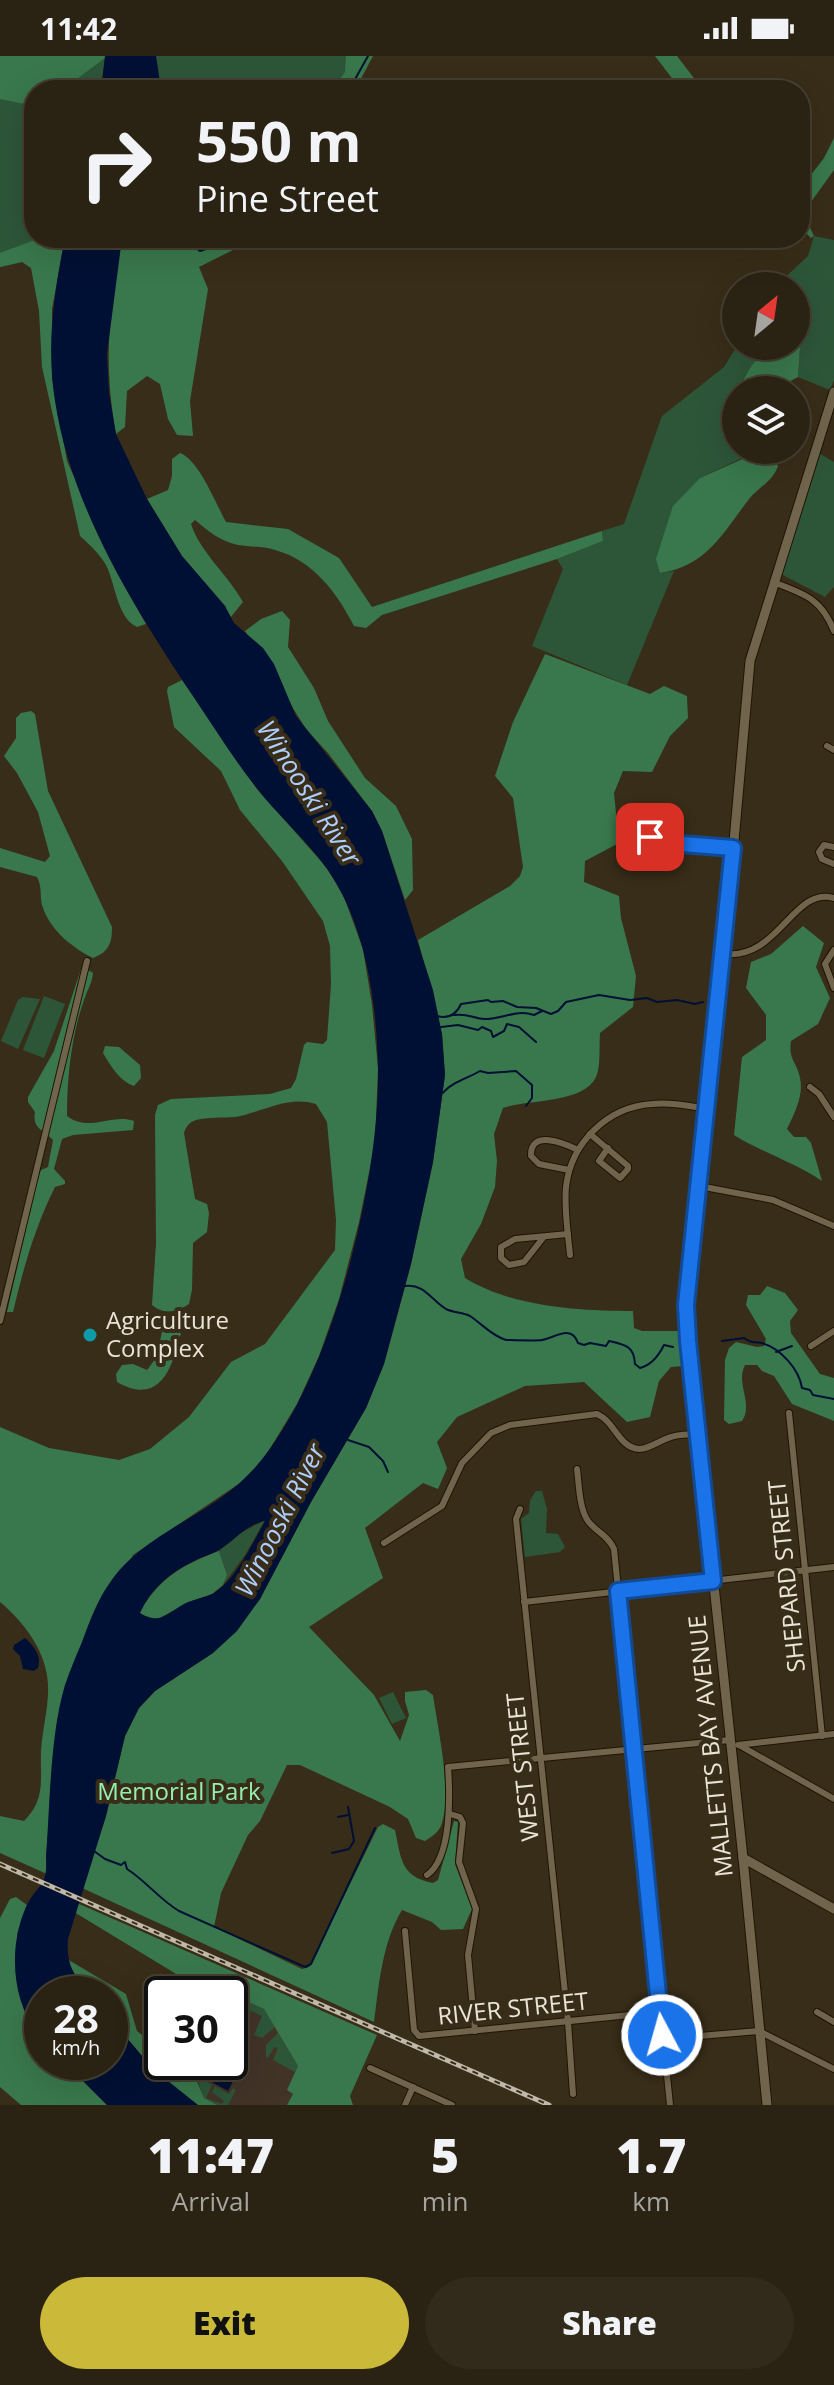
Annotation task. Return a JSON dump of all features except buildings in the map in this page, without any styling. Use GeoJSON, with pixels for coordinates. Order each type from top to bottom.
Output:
{"type":"FeatureCollection","features":[{"type":"Feature","properties":{"kind":"street","name":"MALLETTS BAY AVENUE"},"geometry":{"type":"LineString","coordinates":[[767,2105],[733,1744],[697,1434],[686,1305],[724,954],[746,682],[754,639],[834,392]]}},
{"type":"Feature","properties":{"kind":"street"},"geometry":{"type":"LineString","coordinates":[[773,582],[818,602],[827,613],[834,631]]}},
{"type":"Feature","properties":{"kind":"street"},"geometry":{"type":"LineString","coordinates":[[649,840],[733,848]]}},
{"type":"Feature","properties":{"kind":"street"},"geometry":{"type":"LineString","coordinates":[[834,847],[824,845],[819,852],[822,859],[834,864]]}},
{"type":"Feature","properties":{"kind":"street"},"geometry":{"type":"LineString","coordinates":[[724,954],[738,955],[755,950],[807,901],[832,895]]}},
{"type":"Feature","properties":{"kind":"street"},"geometry":{"type":"LineString","coordinates":[[834,950],[825,964],[834,988]]}},
{"type":"Feature","properties":{"kind":"street"},"geometry":{"type":"LineString","coordinates":[[0,1321],[87,961]]}},
{"type":"Feature","properties":{"kind":"street"},"geometry":{"type":"LineString","coordinates":[[810,1087],[819,1094],[834,1117]]}},
{"type":"Feature","properties":{"kind":"street"},"geometry":{"type":"LineString","coordinates":[[570,1255],[565,1195],[569,1170],[590,1134],[614,1115],[637,1106],[662,1104],[707,1109]]}},
{"type":"Feature","properties":{"kind":"street"},"geometry":{"type":"LineString","coordinates":[[590,1134],[608,1148],[628,1166],[620,1178],[599,1161],[608,1148]]}},
{"type":"Feature","properties":{"kind":"street"},"geometry":{"type":"LineString","coordinates":[[569,1170],[535,1162],[531,1147],[536,1141],[543,1140],[578,1150]]}},
{"type":"Feature","properties":{"kind":"street"},"geometry":{"type":"LineString","coordinates":[[699,1186],[768,1198],[834,1226]]}},
{"type":"Feature","properties":{"kind":"street"},"geometry":{"type":"LineString","coordinates":[[543,1238],[533,1253],[521,1263],[509,1265],[501,1258],[501,1247],[510,1240],[568,1234]]}},
{"type":"Feature","properties":{"kind":"street"},"geometry":{"type":"LineString","coordinates":[[811,1346],[834,1331]]}},
{"type":"Feature","properties":{"kind":"street"},"geometry":{"type":"LineString","coordinates":[[384,1543],[442,1506],[462,1463],[484,1438],[503,1427],[592,1413],[607,1420],[628,1445],[640,1449],[671,1437],[697,1434]]}},
{"type":"Feature","properties":{"kind":"street","name":"SHEPARD STREET"},"geometry":{"type":"LineString","coordinates":[[789,1413],[822,1736]]}},
{"type":"Feature","properties":{"kind":"street"},"geometry":{"type":"LineString","coordinates":[[577,1469],[584,1514],[607,1537],[614,1549],[670,2105]]}},
{"type":"Feature","properties":{"kind":"street","name":"WEST STREET"},"geometry":{"type":"LineString","coordinates":[[520,1509],[516,1519],[573,2094]]}},
{"type":"Feature","properties":{"kind":"street"},"geometry":{"type":"LineString","coordinates":[[524,1602],[834,1567]]}},
{"type":"Feature","properties":{"kind":"street"},"geometry":{"type":"LineString","coordinates":[[427,1875],[437,1864],[450,1814],[448,1767],[834,1734]]}},
{"type":"Feature","properties":{"kind":"street"},"geometry":{"type":"LineString","coordinates":[[733,1744],[834,1799]]}},
{"type":"Feature","properties":{"kind":"street"},"geometry":{"type":"LineString","coordinates":[[450,1814],[460,1817],[463,1823],[459,1862],[476,1909],[468,1955],[475,2031]]}},
{"type":"Feature","properties":{"kind":"street"},"geometry":{"type":"LineString","coordinates":[[743,1858],[834,1909]]}},
{"type":"Feature","properties":{"kind":"street","name":"RIVER STREET"},"geometry":{"type":"LineString","coordinates":[[405,1931],[416,2035],[660,2012]]}},
{"type":"Feature","properties":{"kind":"street"},"geometry":{"type":"LineString","coordinates":[[817,2012],[834,2022]]}},
{"type":"Feature","properties":{"kind":"street"},"geometry":{"type":"LineString","coordinates":[[663,2039],[759,2031],[834,2069]]}},
{"type":"Feature","properties":{"kind":"street"},"geometry":{"type":"LineString","coordinates":[[370,2068],[452,2105]]}},
{"type":"Feature","properties":{"kind":"street"},"geometry":{"type":"LineString","coordinates":[[405,2105],[413,2087]]}},
{"type":"Feature","properties":{"kind":"shaded area"},"geometry":{"type":"Polygon","coordinates":[[[248,2002],[264,2009],[298,2066],[293,2094],[287,2105],[217,2105],[204,2098],[198,2080],[248,2080],[248,2002]]]}},
{"type":"Feature","properties":{"kind":"green space"},"geometry":{"type":"Polygon","coordinates":[[[0,56],[105,58],[102,80],[24,80],[24,248],[63,248],[62,253],[0,267],[0,56]]]}},
{"type":"Feature","properties":{"kind":"green space"},"geometry":{"type":"Polygon","coordinates":[[[0,56],[105,56],[75,80],[24,80],[24,104],[0,99],[0,56]]]}},
{"type":"Feature","properties":{"kind":"green space"},"geometry":{"type":"Polygon","coordinates":[[[156,56],[368,56],[355,80],[160,80],[156,56]]]}},
{"type":"Feature","properties":{"kind":"green space"},"geometry":{"type":"Polygon","coordinates":[[[346,56],[373,56],[360,80],[339,80],[345,72],[346,56]]]}},
{"type":"Feature","properties":{"kind":"green space"},"geometry":{"type":"Polygon","coordinates":[[[655,56],[677,56],[695,80],[673,80],[655,56]]]}},
{"type":"Feature","properties":{"kind":"green space"},"geometry":{"type":"Polygon","coordinates":[[[834,138],[834,170],[810,203],[810,176],[834,138]]]}},
{"type":"Feature","properties":{"kind":"green space"},"geometry":{"type":"Polygon","coordinates":[[[814,236],[834,240],[834,380],[830,390],[810,382],[810,376],[798,376],[799,360],[810,360],[810,272],[791,272],[808,256],[814,236]]]}},
{"type":"Feature","properties":{"kind":"green space"},"geometry":{"type":"Polygon","coordinates":[[[24,244],[24,248],[63,248],[52,309],[52,378],[67,461],[116,571],[146,624],[137,627],[125,616],[106,565],[80,536],[42,367],[39,311],[31,268],[22,262],[0,267],[0,253],[24,244]]]}},
{"type":"Feature","properties":{"kind":"green space"},"geometry":{"type":"Polygon","coordinates":[[[120,248],[236,248],[199,267],[208,289],[190,401],[193,436],[177,435],[168,419],[160,384],[147,376],[127,391],[125,427],[116,434],[109,359],[120,248]]]}},
{"type":"Feature","properties":{"kind":"green space"},"geometry":{"type":"Polygon","coordinates":[[[728,360],[757,360],[745,376],[722,376],[722,464],[730,464],[700,478],[660,573],[674,571],[627,685],[532,646],[563,569],[557,559],[603,541],[602,531],[624,524],[662,416],[724,367],[728,360]]]}},
{"type":"Feature","properties":{"kind":"green space"},"geometry":{"type":"Polygon","coordinates":[[[757,360],[799,360],[798,376],[746,376],[757,360]]]}},
{"type":"Feature","properties":{"kind":"green space"},"geometry":{"type":"Polygon","coordinates":[[[817,452],[834,462],[834,587],[825,597],[779,573],[817,452]]]}},
{"type":"Feature","properties":{"kind":"green space"},"geometry":{"type":"Polygon","coordinates":[[[180,453],[200,473],[226,522],[288,529],[339,558],[372,607],[602,531],[603,541],[557,559],[382,615],[366,628],[354,626],[332,590],[301,561],[270,549],[226,541],[195,520],[191,524],[195,534],[243,602],[230,618],[225,606],[182,556],[147,499],[168,490],[172,459],[180,453]]]}},
{"type":"Feature","properties":{"kind":"green space"},"geometry":{"type":"Polygon","coordinates":[[[731,464],[778,466],[773,476],[749,499],[712,546],[690,563],[660,573],[656,559],[673,506],[700,478],[731,464]]]}},
{"type":"Feature","properties":{"kind":"green space"},"geometry":{"type":"Polygon","coordinates":[[[282,611],[290,620],[288,647],[314,688],[328,721],[365,778],[396,806],[412,839],[413,890],[405,900],[382,831],[372,811],[306,729],[245,631],[261,619],[282,611]]]}},
{"type":"Feature","properties":{"kind":"green space","name":"Memorial Park"},"geometry":{"type":"Polygon","coordinates":[[[545,654],[650,694],[664,686],[687,696],[688,718],[670,736],[652,772],[623,771],[614,793],[619,843],[585,861],[584,882],[619,896],[621,918],[636,976],[633,1007],[600,1033],[598,1072],[589,1086],[567,1096],[503,1108],[494,1134],[497,1161],[495,1187],[481,1224],[461,1259],[465,1278],[503,1295],[569,1308],[633,1311],[634,1328],[642,1331],[682,1331],[684,1366],[671,1367],[659,1381],[650,1417],[627,1422],[584,1382],[525,1386],[457,1417],[437,1442],[447,1468],[438,1489],[423,1483],[365,1528],[383,1578],[309,1627],[374,1695],[400,1741],[409,1715],[405,1692],[426,1690],[433,1695],[445,1778],[442,1823],[437,1832],[425,1841],[416,1838],[408,1819],[390,1807],[300,1765],[287,1765],[260,1821],[248,1835],[221,1893],[214,1927],[302,1969],[309,1967],[378,1827],[383,1824],[395,1830],[401,1857],[408,1871],[433,1883],[438,1880],[454,1821],[458,1822],[455,1864],[472,1909],[463,1929],[441,1930],[432,1922],[402,1910],[386,1950],[374,2022],[82,1888],[106,1816],[125,1736],[139,1708],[155,1691],[213,1653],[260,1599],[311,1502],[366,1408],[384,1364],[411,1264],[433,1162],[445,1075],[442,1034],[418,940],[510,886],[520,876],[523,867],[513,798],[495,776],[513,722],[545,654]]]}},
{"type":"Feature","properties":{"kind":"green space"},"geometry":{"type":"Polygon","coordinates":[[[182,680],[257,789],[327,868],[344,897],[363,949],[372,1005],[378,1068],[375,1143],[339,1299],[319,1356],[297,1404],[263,1460],[240,1483],[133,1555],[65,1686],[57,1721],[47,1874],[0,1853],[0,1816],[24,1821],[39,1797],[48,1693],[47,1673],[39,1650],[25,1628],[0,1602],[0,1427],[49,1448],[119,1460],[150,1449],[189,1417],[231,1362],[265,1344],[335,1250],[336,1220],[327,1122],[316,1104],[285,1103],[235,1117],[196,1120],[188,1125],[184,1133],[195,1199],[207,1204],[207,1232],[193,1243],[189,1304],[170,1311],[152,1305],[156,1243],[155,1115],[158,1105],[171,1099],[270,1094],[291,1088],[304,1045],[307,1042],[323,1044],[327,1040],[331,984],[330,946],[323,921],[282,861],[240,810],[221,771],[174,727],[167,691],[168,687],[182,680]]]}},
{"type":"Feature","properties":{"kind":"green space"},"geometry":{"type":"Polygon","coordinates":[[[31,711],[35,714],[48,791],[112,927],[108,946],[93,958],[70,944],[51,924],[42,904],[37,877],[0,867],[0,848],[45,862],[50,856],[38,812],[4,756],[16,738],[16,718],[21,713],[31,711]]]}},
{"type":"Feature","properties":{"kind":"green space"},"geometry":{"type":"Polygon","coordinates":[[[803,926],[824,943],[816,967],[830,998],[818,1024],[791,1041],[801,1091],[787,1129],[794,1137],[806,1137],[811,1143],[822,1181],[734,1135],[742,1057],[766,1040],[766,1015],[746,988],[751,962],[771,954],[803,926]]]}},
{"type":"Feature","properties":{"kind":"green space"},"geometry":{"type":"Polygon","coordinates":[[[81,969],[93,973],[73,1044],[67,1116],[84,1123],[125,1119],[134,1121],[133,1130],[73,1135],[62,1139],[54,1169],[65,1184],[55,1187],[41,1217],[13,1312],[7,1312],[37,1181],[41,1170],[48,1167],[53,1140],[37,1125],[28,1097],[54,1051],[81,969]]]}},
{"type":"Feature","properties":{"kind":"green space"},"geometry":{"type":"Polygon","coordinates":[[[44,996],[65,1004],[44,1058],[23,1050],[44,996]]]}},
{"type":"Feature","properties":{"kind":"green space"},"geometry":{"type":"Polygon","coordinates":[[[23,997],[40,999],[18,1049],[1,1041],[18,1000],[23,997]]]}},
{"type":"Feature","properties":{"kind":"green space"},"geometry":{"type":"Polygon","coordinates":[[[105,1046],[119,1047],[140,1065],[141,1078],[134,1086],[124,1081],[112,1068],[103,1053],[105,1046]]]}},
{"type":"Feature","properties":{"kind":"green space"},"geometry":{"type":"Polygon","coordinates":[[[767,1286],[785,1293],[798,1310],[790,1321],[791,1333],[820,1374],[834,1378],[834,1421],[792,1404],[774,1376],[757,1365],[745,1365],[742,1372],[746,1407],[742,1421],[729,1424],[724,1420],[725,1360],[729,1348],[736,1342],[764,1346],[766,1339],[746,1305],[748,1295],[760,1295],[767,1286]]]}},
{"type":"Feature","properties":{"kind":"green space"},"geometry":{"type":"Polygon","coordinates":[[[165,1319],[184,1321],[166,1375],[147,1389],[134,1389],[117,1382],[116,1374],[122,1365],[133,1364],[147,1370],[156,1358],[165,1319]]]}},
{"type":"Feature","properties":{"kind":"green space"},"geometry":{"type":"Polygon","coordinates":[[[536,1491],[542,1491],[547,1509],[546,1533],[558,1534],[565,1547],[560,1552],[525,1557],[521,1519],[529,1513],[530,1500],[536,1491]]]}},
{"type":"Feature","properties":{"kind":"green space"},"geometry":{"type":"Polygon","coordinates":[[[265,1520],[223,1585],[227,1575],[219,1551],[239,1534],[265,1520]]]}},
{"type":"Feature","properties":{"kind":"green space"},"geometry":{"type":"Polygon","coordinates":[[[219,1551],[227,1575],[223,1585],[212,1594],[189,1602],[158,1619],[152,1620],[139,1613],[173,1574],[219,1551]]]}},
{"type":"Feature","properties":{"kind":"green space"},"geometry":{"type":"Polygon","coordinates":[[[393,1692],[406,1718],[392,1724],[379,1698],[393,1692]]]}},
{"type":"Feature","properties":{"kind":"green space"},"geometry":{"type":"Polygon","coordinates":[[[16,1897],[27,1905],[17,1934],[24,1976],[24,2080],[82,2080],[107,2105],[21,2105],[0,2087],[0,1918],[10,1899],[16,1897]]]}},
{"type":"Feature","properties":{"kind":"green space"},"geometry":{"type":"Polygon","coordinates":[[[77,1903],[243,1976],[179,1976],[74,1912],[77,1903]]]}},
{"type":"Feature","properties":{"kind":"green space"},"geometry":{"type":"Polygon","coordinates":[[[67,1959],[96,1976],[76,1976],[67,1959]]]}},
{"type":"Feature","properties":{"kind":"green space"},"geometry":{"type":"Polygon","coordinates":[[[248,1978],[377,2035],[350,2096],[353,2105],[287,2105],[293,2094],[287,2090],[298,2066],[264,2009],[248,2002],[248,1978]]]}},
{"type":"Feature","properties":{"kind":"green space"},"geometry":{"type":"Polygon","coordinates":[[[128,2001],[137,2031],[144,2037],[144,2058],[128,2039],[128,2001]]]}},
{"type":"Feature","properties":{"kind":"green space"},"geometry":{"type":"Polygon","coordinates":[[[248,2002],[264,2009],[275,2027],[262,2038],[254,2035],[262,2016],[248,2009],[248,2002]]]}},
{"type":"Feature","properties":{"kind":"green space"},"geometry":{"type":"Polygon","coordinates":[[[278,2033],[298,2066],[295,2072],[273,2060],[278,2048],[274,2047],[266,2057],[266,2045],[278,2033]]]}},
{"type":"Feature","properties":{"kind":"green space"},"geometry":{"type":"Polygon","coordinates":[[[165,2080],[196,2080],[204,2098],[217,2105],[198,2105],[165,2080]]]}},
{"type":"Feature","properties":{"kind":"green space"},"geometry":{"type":"Polygon","coordinates":[[[198,2080],[212,2085],[206,2098],[222,2104],[224,2101],[212,2092],[215,2086],[229,2094],[233,2088],[236,2090],[228,2105],[217,2105],[204,2098],[198,2080]]]}},
{"type":"Feature","properties":{"kind":"water"},"geometry":{"type":"Polygon","coordinates":[[[105,56],[156,56],[160,80],[102,80],[105,56]]]}},
{"type":"Feature","properties":{"kind":"water","name":"Winooski River"},"geometry":{"type":"Polygon","coordinates":[[[63,248],[121,248],[107,354],[116,434],[147,499],[182,556],[225,606],[234,623],[263,648],[274,664],[296,716],[372,811],[382,831],[433,990],[442,1034],[445,1075],[433,1162],[411,1264],[384,1364],[366,1408],[311,1502],[260,1599],[237,1631],[213,1653],[155,1691],[139,1708],[125,1736],[106,1816],[68,1939],[68,1955],[76,1976],[24,1976],[24,2009],[16,1975],[17,1940],[26,1907],[45,1875],[53,1747],[67,1679],[97,1605],[122,1567],[155,1539],[211,1505],[245,1478],[275,1442],[301,1397],[324,1344],[359,1228],[370,1171],[378,1070],[375,1018],[367,965],[351,914],[340,891],[319,858],[264,797],[223,742],[149,628],[90,518],[63,440],[55,401],[51,360],[52,319],[63,248]],[[265,1521],[252,1526],[217,1551],[177,1570],[162,1582],[140,1613],[158,1618],[214,1593],[237,1570],[265,1521]]]}},
{"type":"Feature","properties":{"kind":"water"},"geometry":{"type":"Polygon","coordinates":[[[25,1638],[38,1655],[38,1668],[34,1671],[23,1669],[20,1656],[13,1649],[25,1638]]]}},
{"type":"Feature","properties":{"kind":"water"},"geometry":{"type":"Polygon","coordinates":[[[128,2039],[144,2058],[144,2080],[167,2080],[198,2105],[107,2105],[82,2080],[128,2080],[128,2039]]]}},
{"type":"Feature","properties":{"kind":"water"},"geometry":{"type":"Polygon","coordinates":[[[208,2080],[234,2080],[228,2091],[208,2080]]]}},
{"type":"Feature","properties":{"kind":"waterway"},"geometry":{"type":"LineString","coordinates":[[355,80],[368,56]]}},
{"type":"Feature","properties":{"kind":"waterway"},"geometry":{"type":"LineString","coordinates":[[196,248],[200,251],[209,248]]}},
{"type":"Feature","properties":{"kind":"waterway"},"geometry":{"type":"LineString","coordinates":[[437,1016],[451,1015],[461,1004],[488,1000],[536,1008],[551,1014],[566,1002],[599,995],[630,1000],[647,998],[657,1002],[703,1002]]}},
{"type":"Feature","properties":{"kind":"waterway"},"geometry":{"type":"LineString","coordinates":[[454,1015],[492,1019],[521,1013],[534,1015],[542,1011]]}},
{"type":"Feature","properties":{"kind":"waterway"},"geometry":{"type":"LineString","coordinates":[[441,1027],[458,1025],[478,1030],[482,1027],[491,1031],[493,1037],[504,1031],[507,1024],[519,1027],[536,1042]]}},
{"type":"Feature","properties":{"kind":"waterway"},"geometry":{"type":"LineString","coordinates":[[443,1093],[455,1083],[480,1071],[516,1071],[532,1085],[532,1098],[526,1106]]}},
{"type":"Feature","properties":{"kind":"waterway"},"geometry":{"type":"LineString","coordinates":[[405,1286],[423,1290],[446,1309],[470,1316],[506,1340],[540,1340],[566,1333],[584,1345],[606,1346],[609,1341],[628,1347],[640,1368],[655,1359],[664,1345],[673,1347]]}},
{"type":"Feature","properties":{"kind":"waterway"},"geometry":{"type":"LineString","coordinates":[[722,1341],[744,1338],[769,1346],[793,1367],[802,1388],[810,1390],[813,1395],[834,1399]]}},
{"type":"Feature","properties":{"kind":"waterway"},"geometry":{"type":"LineString","coordinates":[[776,1352],[792,1346]]}},
{"type":"Feature","properties":{"kind":"waterway"},"geometry":{"type":"LineString","coordinates":[[348,1440],[369,1447],[383,1461],[388,1472]]}},
{"type":"Feature","properties":{"kind":"waterway"},"geometry":{"type":"LineString","coordinates":[[332,1853],[349,1849],[354,1841],[348,1807]]}},
{"type":"Feature","properties":{"kind":"waterway"},"geometry":{"type":"LineString","coordinates":[[338,1817],[348,1815]]}},
{"type":"Feature","properties":{"kind":"waterway"},"geometry":{"type":"LineString","coordinates":[[94,1851],[121,1865],[125,1862],[127,1869],[179,1911],[305,1967],[311,1964],[375,1828]]}},
{"type":"Feature","properties":{"kind":"railway"},"geometry":{"type":"LineString","coordinates":[[0,1864],[549,2105]]}},
{"type":"Feature","properties":{"kind":"place","name":"Agriculture Complex"},"geometry":{"type":"Point","coordinates":[90,1335]}},
{"type":"Feature","properties":{"kind":"route"},"geometry":{"type":"LineString","coordinates":[[650,837],[649,840],[656,842],[733,848],[686,1305],[713,1581],[618,1591],[662,2035]]}}]}
